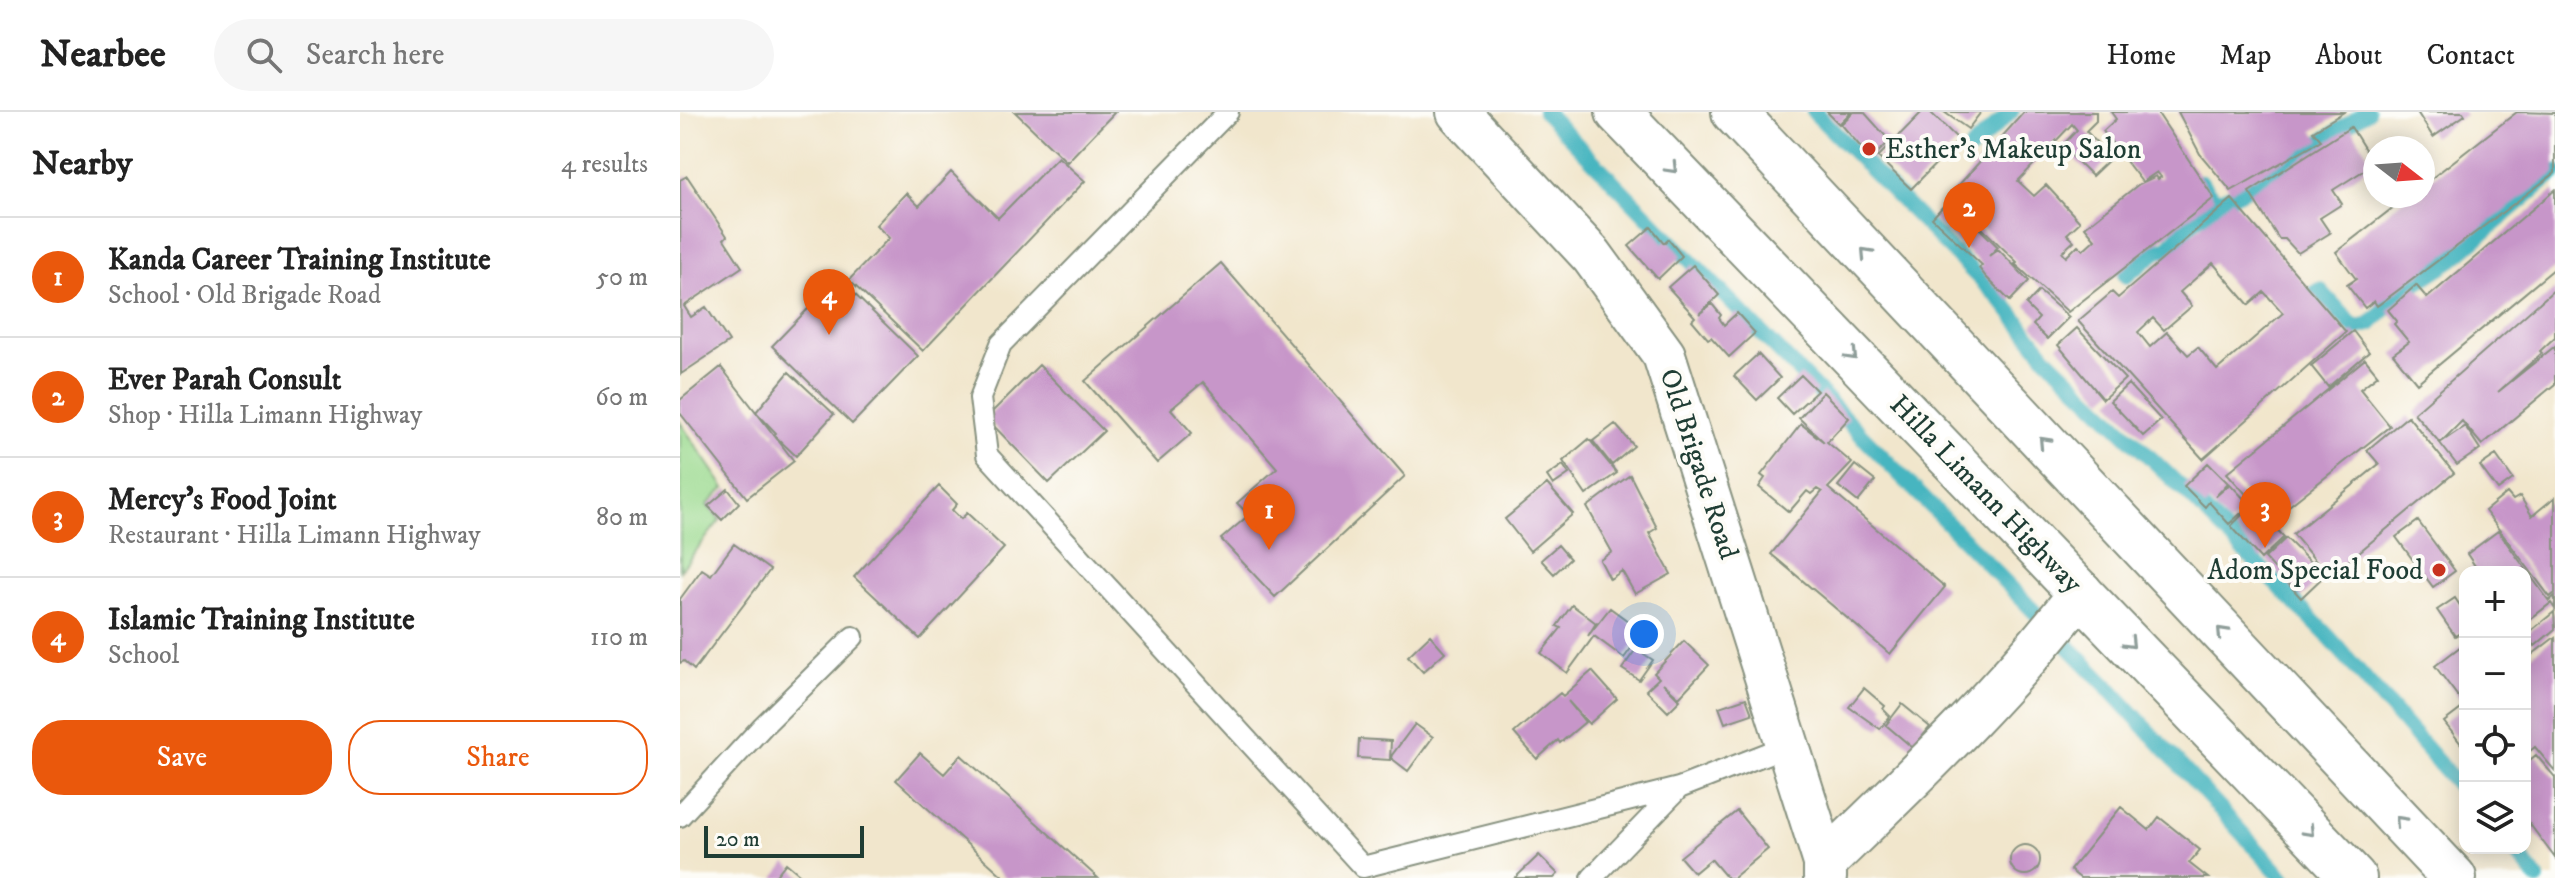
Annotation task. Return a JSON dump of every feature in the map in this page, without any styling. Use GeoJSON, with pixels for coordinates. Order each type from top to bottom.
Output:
{"type":"FeatureCollection","features":[{"type":"Feature","properties":{"kind":"main road","name":"Hilla Limann Highway"},"geometry":{"type":"LineString","coordinates":[[1618,112],[2354,878]]}},
{"type":"Feature","properties":{"kind":"main road"},"geometry":{"type":"LineString","coordinates":[[1734,112],[2454,878]]}},
{"type":"Feature","properties":{"kind":"street","name":"Old Brigade Road"},"geometry":{"type":"LineString","coordinates":[[1458,112],[1592,256],[1664,355],[1789,745],[1825,870]]}},
{"type":"Feature","properties":{"kind":"street"},"geometry":{"type":"LineString","coordinates":[[1825,870],[2052,630],[2081,592]]}},
{"type":"Feature","properties":{"kind":"lane"},"geometry":{"type":"LineString","coordinates":[[1228,112],[1001,344],[980,398],[987,455],[1366,872],[1679,788],[1789,745]]}},
{"type":"Feature","properties":{"kind":"lane"},"geometry":{"type":"LineString","coordinates":[[680,816],[763,726],[853,637]]}},
{"type":"Feature","properties":{"kind":"lane"},"geometry":{"type":"LineString","coordinates":[[1592,878],[1679,788]]}},
{"type":"Feature","properties":{"kind":"green space"},"geometry":{"type":"Polygon","coordinates":[[[680,422],[725,488],[707,505],[720,520],[680,571],[680,422]]]}},
{"type":"Feature","properties":{"kind":"building"},"geometry":{"type":"Polygon","coordinates":[[[1015,112],[1115,112],[1067,162],[1015,112]]]}},
{"type":"Feature","properties":{"kind":"building"},"geometry":{"type":"Polygon","coordinates":[[[1827,112],[1851,112],[1839,124],[1827,112]]]}},
{"type":"Feature","properties":{"kind":"building"},"geometry":{"type":"Polygon","coordinates":[[[1854,112],[1864,112],[1890,141],[1871,159],[1841,124],[1854,112]]]}},
{"type":"Feature","properties":{"kind":"building"},"geometry":{"type":"Polygon","coordinates":[[[1922,112],[1930,112],[1959,140],[1911,189],[1878,157],[1922,112]]]}},
{"type":"Feature","properties":{"kind":"building"},"geometry":{"type":"Polygon","coordinates":[[[1944,112],[1981,112],[1968,129],[1944,112]]]}},
{"type":"Feature","properties":{"kind":"building"},"geometry":{"type":"Polygon","coordinates":[[[2024,112],[2096,112],[2096,121],[2086,131],[2111,158],[2092,176],[2062,146],[2077,130],[2072,124],[2018,181],[2034,196],[2046,185],[2080,222],[2067,234],[2074,241],[2062,252],[2066,257],[2078,245],[2083,250],[2095,239],[2085,227],[2139,184],[2156,176],[2158,179],[2161,177],[2157,172],[2142,182],[2103,131],[2116,119],[2111,112],[2157,112],[2214,198],[2068,312],[2015,264],[2017,262],[1949,196],[2024,112]]]}},
{"type":"Feature","properties":{"kind":"building"},"geometry":{"type":"Polygon","coordinates":[[[2178,112],[2344,112],[2313,131],[2321,140],[2231,191],[2200,154],[2178,112]]]}},
{"type":"Feature","properties":{"kind":"building"},"geometry":{"type":"Polygon","coordinates":[[[2417,112],[2463,112],[2465,115],[2432,136],[2417,112]]]}},
{"type":"Feature","properties":{"kind":"building"},"geometry":{"type":"Polygon","coordinates":[[[2517,112],[2555,113],[2555,173],[2377,306],[2374,301],[2365,308],[2347,285],[2356,279],[2336,252],[2393,208],[2435,208],[2435,176],[2517,112]]]}},
{"type":"Feature","properties":{"kind":"building"},"geometry":{"type":"Polygon","coordinates":[[[2351,127],[2363,146],[2363,171],[2333,190],[2342,204],[2320,218],[2330,233],[2298,253],[2285,239],[2279,239],[2249,192],[2351,127]]]}},
{"type":"Feature","properties":{"kind":"building"},"geometry":{"type":"Polygon","coordinates":[[[1058,157],[1085,181],[923,351],[849,280],[889,238],[876,225],[906,193],[919,206],[951,172],[998,218],[1058,157]]]}},
{"type":"Feature","properties":{"kind":"building"},"geometry":{"type":"Polygon","coordinates":[[[687,176],[727,236],[724,239],[742,267],[684,306],[691,317],[706,307],[729,342],[681,374],[680,180],[687,176]]]}},
{"type":"Feature","properties":{"kind":"building"},"geometry":{"type":"Polygon","coordinates":[[[2555,190],[2555,268],[2417,383],[2393,354],[2409,342],[2394,324],[2397,321],[2388,310],[2416,285],[2427,298],[2555,190]]]}},
{"type":"Feature","properties":{"kind":"building"},"geometry":{"type":"Polygon","coordinates":[[[1950,199],[1998,247],[1989,256],[1998,249],[2029,281],[2010,301],[1979,268],[1982,265],[1932,218],[1950,199]]]}},
{"type":"Feature","properties":{"kind":"building"},"geometry":{"type":"Polygon","coordinates":[[[2232,199],[2346,332],[2203,459],[2078,321],[2112,292],[2118,298],[2232,199]],[[2213,263],[2180,292],[2192,306],[2164,330],[2153,318],[2138,332],[2150,347],[2167,332],[2188,355],[2198,347],[2217,370],[2283,313],[2264,292],[2249,305],[2213,263]]]}},
{"type":"Feature","properties":{"kind":"building"},"geometry":{"type":"Polygon","coordinates":[[[1651,227],[1664,243],[1668,239],[1682,256],[1658,279],[1629,246],[1651,227]]]}},
{"type":"Feature","properties":{"kind":"building"},"geometry":{"type":"Polygon","coordinates":[[[1221,263],[1405,476],[1275,597],[1221,539],[1249,515],[1237,503],[1277,468],[1203,382],[1171,409],[1192,433],[1157,463],[1085,381],[1221,263]]]}},
{"type":"Feature","properties":{"kind":"building"},"geometry":{"type":"Polygon","coordinates":[[[1693,265],[1719,295],[1699,314],[1712,304],[1724,325],[1737,313],[1755,333],[1729,357],[1711,337],[1708,339],[1692,320],[1695,317],[1668,287],[1693,265]]]}},
{"type":"Feature","properties":{"kind":"building"},"geometry":{"type":"Polygon","coordinates":[[[838,278],[918,356],[852,424],[772,346],[838,278]]]}},
{"type":"Feature","properties":{"kind":"building"},"geometry":{"type":"Polygon","coordinates":[[[2555,289],[2555,337],[2540,351],[2542,353],[2498,392],[2555,346],[2555,384],[2482,445],[2462,421],[2440,443],[2414,413],[2555,289]]]}},
{"type":"Feature","properties":{"kind":"building"},"geometry":{"type":"Polygon","coordinates":[[[2039,291],[2069,317],[2047,339],[2033,325],[2039,318],[2026,305],[2039,291]]]}},
{"type":"Feature","properties":{"kind":"building"},"geometry":{"type":"Polygon","coordinates":[[[2077,328],[2125,379],[2103,399],[2058,345],[2077,328]]]}},
{"type":"Feature","properties":{"kind":"building"},"geometry":{"type":"Polygon","coordinates":[[[2353,331],[2369,352],[2328,387],[2311,366],[2353,331]]]}},
{"type":"Feature","properties":{"kind":"building"},"geometry":{"type":"Polygon","coordinates":[[[1758,354],[1780,378],[1757,400],[1734,376],[1758,354]]]}},
{"type":"Feature","properties":{"kind":"building"},"geometry":{"type":"Polygon","coordinates":[[[2365,359],[2378,375],[2360,389],[2390,426],[2270,521],[2227,473],[2365,359]]]}},
{"type":"Feature","properties":{"kind":"building"},"geometry":{"type":"Polygon","coordinates":[[[1039,365],[1104,431],[1049,483],[986,418],[1039,365]]]}},
{"type":"Feature","properties":{"kind":"building"},"geometry":{"type":"Polygon","coordinates":[[[721,367],[794,461],[747,498],[680,413],[680,400],[721,367]]]}},
{"type":"Feature","properties":{"kind":"building"},"geometry":{"type":"Polygon","coordinates":[[[789,372],[834,414],[796,456],[756,412],[789,372]]]}},
{"type":"Feature","properties":{"kind":"building"},"geometry":{"type":"Polygon","coordinates":[[[1801,375],[1817,391],[1792,414],[1777,398],[1801,375]]]}},
{"type":"Feature","properties":{"kind":"building"},"geometry":{"type":"Polygon","coordinates":[[[2128,384],[2161,420],[2143,436],[2110,401],[2128,384]]]}},
{"type":"Feature","properties":{"kind":"building"},"geometry":{"type":"Polygon","coordinates":[[[1823,392],[1849,418],[1827,442],[1852,463],[1828,488],[1945,587],[1890,654],[1771,554],[1822,492],[1817,489],[1811,494],[1807,491],[1789,512],[1759,487],[1765,478],[1761,475],[1801,424],[1824,442],[1799,418],[1823,392]]]}},
{"type":"Feature","properties":{"kind":"building"},"geometry":{"type":"Polygon","coordinates":[[[2408,416],[2454,473],[2329,577],[2293,534],[2379,464],[2367,450],[2408,416]]]}},
{"type":"Feature","properties":{"kind":"building"},"geometry":{"type":"Polygon","coordinates":[[[1615,424],[1634,446],[1612,465],[1593,441],[1615,424]]]}},
{"type":"Feature","properties":{"kind":"building"},"geometry":{"type":"Polygon","coordinates":[[[2465,426],[2480,449],[2457,465],[2440,443],[2465,426]]]}},
{"type":"Feature","properties":{"kind":"building"},"geometry":{"type":"Polygon","coordinates":[[[1589,439],[1617,473],[1586,495],[1563,461],[1589,439]]]}},
{"type":"Feature","properties":{"kind":"building"},"geometry":{"type":"Polygon","coordinates":[[[2496,455],[2513,479],[2498,490],[2480,466],[2496,455]]]}},
{"type":"Feature","properties":{"kind":"building"},"geometry":{"type":"Polygon","coordinates":[[[2208,463],[2228,483],[2215,497],[2230,484],[2250,505],[2229,524],[2209,502],[2205,507],[2184,486],[2208,463]]]}},
{"type":"Feature","properties":{"kind":"building"},"geometry":{"type":"Polygon","coordinates":[[[1563,465],[1569,474],[1553,485],[1547,476],[1563,465]]]}},
{"type":"Feature","properties":{"kind":"building"},"geometry":{"type":"Polygon","coordinates":[[[1855,465],[1875,481],[1858,502],[1838,486],[1855,465]]]}},
{"type":"Feature","properties":{"kind":"building"},"geometry":{"type":"Polygon","coordinates":[[[1630,475],[1657,528],[1649,533],[1671,574],[1635,594],[1622,571],[1610,579],[1600,560],[1612,552],[1587,507],[1630,475]]]}},
{"type":"Feature","properties":{"kind":"building"},"geometry":{"type":"Polygon","coordinates":[[[1547,484],[1573,514],[1530,551],[1505,519],[1547,484]]]}},
{"type":"Feature","properties":{"kind":"building"},"geometry":{"type":"Polygon","coordinates":[[[939,486],[957,504],[952,510],[961,519],[967,513],[1004,548],[920,639],[854,577],[939,486]]]}},
{"type":"Feature","properties":{"kind":"building"},"geometry":{"type":"Polygon","coordinates":[[[728,489],[739,503],[722,520],[708,506],[728,489]]]}},
{"type":"Feature","properties":{"kind":"building"},"geometry":{"type":"Polygon","coordinates":[[[2507,493],[2513,500],[2520,496],[2532,516],[2555,497],[2555,593],[2550,597],[2531,572],[2531,566],[2527,566],[2485,511],[2507,493]]]}},
{"type":"Feature","properties":{"kind":"building"},"geometry":{"type":"Polygon","coordinates":[[[2253,504],[2284,537],[2261,559],[2231,526],[2253,504]]]}},
{"type":"Feature","properties":{"kind":"building"},"geometry":{"type":"Polygon","coordinates":[[[2418,521],[2455,571],[2433,587],[2396,537],[2418,521]]]}},
{"type":"Feature","properties":{"kind":"building"},"geometry":{"type":"Polygon","coordinates":[[[2498,531],[2524,566],[2475,566],[2467,554],[2498,531]]]}},
{"type":"Feature","properties":{"kind":"building"},"geometry":{"type":"Polygon","coordinates":[[[2286,538],[2324,576],[2301,598],[2265,558],[2286,538]]]}},
{"type":"Feature","properties":{"kind":"building"},"geometry":{"type":"Polygon","coordinates":[[[734,544],[770,570],[694,670],[684,661],[680,663],[680,599],[702,569],[711,575],[734,544]]]}},
{"type":"Feature","properties":{"kind":"building"},"geometry":{"type":"Polygon","coordinates":[[[1558,545],[1570,559],[1554,574],[1541,560],[1558,545]]]}},
{"type":"Feature","properties":{"kind":"building"},"geometry":{"type":"Polygon","coordinates":[[[2531,576],[2549,601],[2555,596],[2555,609],[2551,603],[2531,618],[2531,576]]]}},
{"type":"Feature","properties":{"kind":"building"},"geometry":{"type":"Polygon","coordinates":[[[2455,598],[2459,604],[2459,634],[2455,636],[2437,610],[2455,598]]]}},
{"type":"Feature","properties":{"kind":"building"},"geometry":{"type":"Polygon","coordinates":[[[1572,605],[1596,623],[1588,636],[1610,608],[1643,632],[1624,658],[1594,636],[1567,673],[1541,653],[1561,628],[1557,626],[1572,605]]]}},
{"type":"Feature","properties":{"kind":"building"},"geometry":{"type":"Polygon","coordinates":[[[2554,612],[2555,629],[2535,646],[2531,631],[2554,612]]]}},
{"type":"Feature","properties":{"kind":"building"},"geometry":{"type":"Polygon","coordinates":[[[1430,635],[1445,652],[1423,672],[1408,656],[1430,635]]]}},
{"type":"Feature","properties":{"kind":"building"},"geometry":{"type":"Polygon","coordinates":[[[2555,637],[2555,771],[2535,747],[2531,750],[2531,655],[2555,637]]]}},
{"type":"Feature","properties":{"kind":"building"},"geometry":{"type":"Polygon","coordinates":[[[1684,641],[1709,665],[1679,697],[1663,683],[1680,700],[1668,712],[1646,690],[1659,678],[1654,673],[1684,641]]]}},
{"type":"Feature","properties":{"kind":"building"},"geometry":{"type":"Polygon","coordinates":[[[2459,648],[2459,698],[2435,666],[2459,648]]]}},
{"type":"Feature","properties":{"kind":"building"},"geometry":{"type":"Polygon","coordinates":[[[1636,649],[1653,660],[1639,680],[1622,669],[1636,649]]]}},
{"type":"Feature","properties":{"kind":"building"},"geometry":{"type":"Polygon","coordinates":[[[1592,671],[1617,699],[1589,724],[1568,701],[1585,722],[1537,759],[1514,733],[1560,693],[1563,696],[1592,671]]]}},
{"type":"Feature","properties":{"kind":"building"},"geometry":{"type":"Polygon","coordinates":[[[1864,688],[1885,706],[1883,709],[1890,716],[1880,729],[1849,707],[1864,688]]]}},
{"type":"Feature","properties":{"kind":"building"},"geometry":{"type":"Polygon","coordinates":[[[1746,698],[1752,714],[1725,723],[1719,707],[1746,698]]]}},
{"type":"Feature","properties":{"kind":"building"},"geometry":{"type":"Polygon","coordinates":[[[1902,704],[1930,727],[1913,748],[1886,725],[1902,704]]]}},
{"type":"Feature","properties":{"kind":"building"},"geometry":{"type":"Polygon","coordinates":[[[2459,711],[2459,741],[2444,722],[2459,711]]]}},
{"type":"Feature","properties":{"kind":"building"},"geometry":{"type":"Polygon","coordinates":[[[1415,724],[1433,737],[1408,771],[1391,758],[1415,724]]]}},
{"type":"Feature","properties":{"kind":"building"},"geometry":{"type":"Polygon","coordinates":[[[1359,739],[1391,741],[1390,760],[1358,758],[1359,739]]]}},
{"type":"Feature","properties":{"kind":"building"},"geometry":{"type":"Polygon","coordinates":[[[920,753],[944,774],[961,755],[1098,878],[1005,878],[896,780],[920,753]]]}},
{"type":"Feature","properties":{"kind":"building"},"geometry":{"type":"Polygon","coordinates":[[[2536,755],[2555,777],[2555,858],[2531,826],[2531,759],[2536,755]]]}},
{"type":"Feature","properties":{"kind":"building"},"geometry":{"type":"Polygon","coordinates":[[[2121,807],[2149,830],[2159,817],[2200,850],[2189,863],[2208,878],[2080,878],[2070,870],[2121,807]]]}},
{"type":"Feature","properties":{"kind":"building"},"geometry":{"type":"Polygon","coordinates":[[[1737,811],[1768,849],[1733,878],[1727,878],[1711,859],[1694,873],[1680,857],[1737,811]]]}},
{"type":"Feature","properties":{"kind":"building"},"geometry":{"type":"Polygon","coordinates":[[[2025,845],[2036,849],[2040,860],[2036,871],[2025,875],[2014,871],[2010,860],[2014,849],[2025,845]]]}},
{"type":"Feature","properties":{"kind":"building"},"geometry":{"type":"Polygon","coordinates":[[[1539,855],[1558,874],[1554,878],[1515,878],[1539,855]]]}},
{"type":"Feature","properties":{"kind":"building"},"geometry":{"type":"Polygon","coordinates":[[[786,863],[804,878],[774,878],[786,863]]]}},
{"type":"Feature","properties":{"kind":"waterway"},"geometry":{"type":"LineString","coordinates":[[1545,112],[2110,689],[2283,878]]}},
{"type":"Feature","properties":{"kind":"waterway"},"geometry":{"type":"LineString","coordinates":[[1814,112],[2002,301],[2047,358],[2188,494],[2328,636],[2459,786]]}},
{"type":"Feature","properties":{"kind":"waterway"},"geometry":{"type":"LineString","coordinates":[[1972,148],[2011,112]]}},
{"type":"Feature","properties":{"kind":"waterway"},"geometry":{"type":"LineString","coordinates":[[2201,182],[2208,193],[2216,198],[2230,196],[2268,176],[2367,112]]}},
{"type":"Feature","properties":{"kind":"waterway"},"geometry":{"type":"LineString","coordinates":[[2310,296],[2320,290],[2355,328],[2370,324],[2403,291],[2453,259],[2555,172]]}},
{"type":"Feature","properties":{"kind":"waterway"},"geometry":{"type":"LineString","coordinates":[[2126,276],[2157,251],[2168,247],[2194,220],[2230,198]]}},
{"type":"Feature","properties":{"kind":"waterway"},"geometry":{"type":"LineString","coordinates":[[2517,854],[2537,878]]}},
{"type":"Feature","properties":{"kind":"place","name":"Esther's Makeup Salon"},"geometry":{"type":"Point","coordinates":[1869,149]}},
{"type":"Feature","properties":{"kind":"place","name":"Ever Parah Consult"},"geometry":{"type":"Point","coordinates":[1969,248]}},
{"type":"Feature","properties":{"kind":"place","name":"Islamic Training Institute"},"geometry":{"type":"Point","coordinates":[829,335]}},
{"type":"Feature","properties":{"kind":"place","name":"Mercy's Food Joint"},"geometry":{"type":"Point","coordinates":[2265,548]}},
{"type":"Feature","properties":{"kind":"place","name":"Kanda Career Training Institute"},"geometry":{"type":"Point","coordinates":[1269,550]}},
{"type":"Feature","properties":{"kind":"place","name":"Adom Special Food"},"geometry":{"type":"Point","coordinates":[2439,570]}}]}
